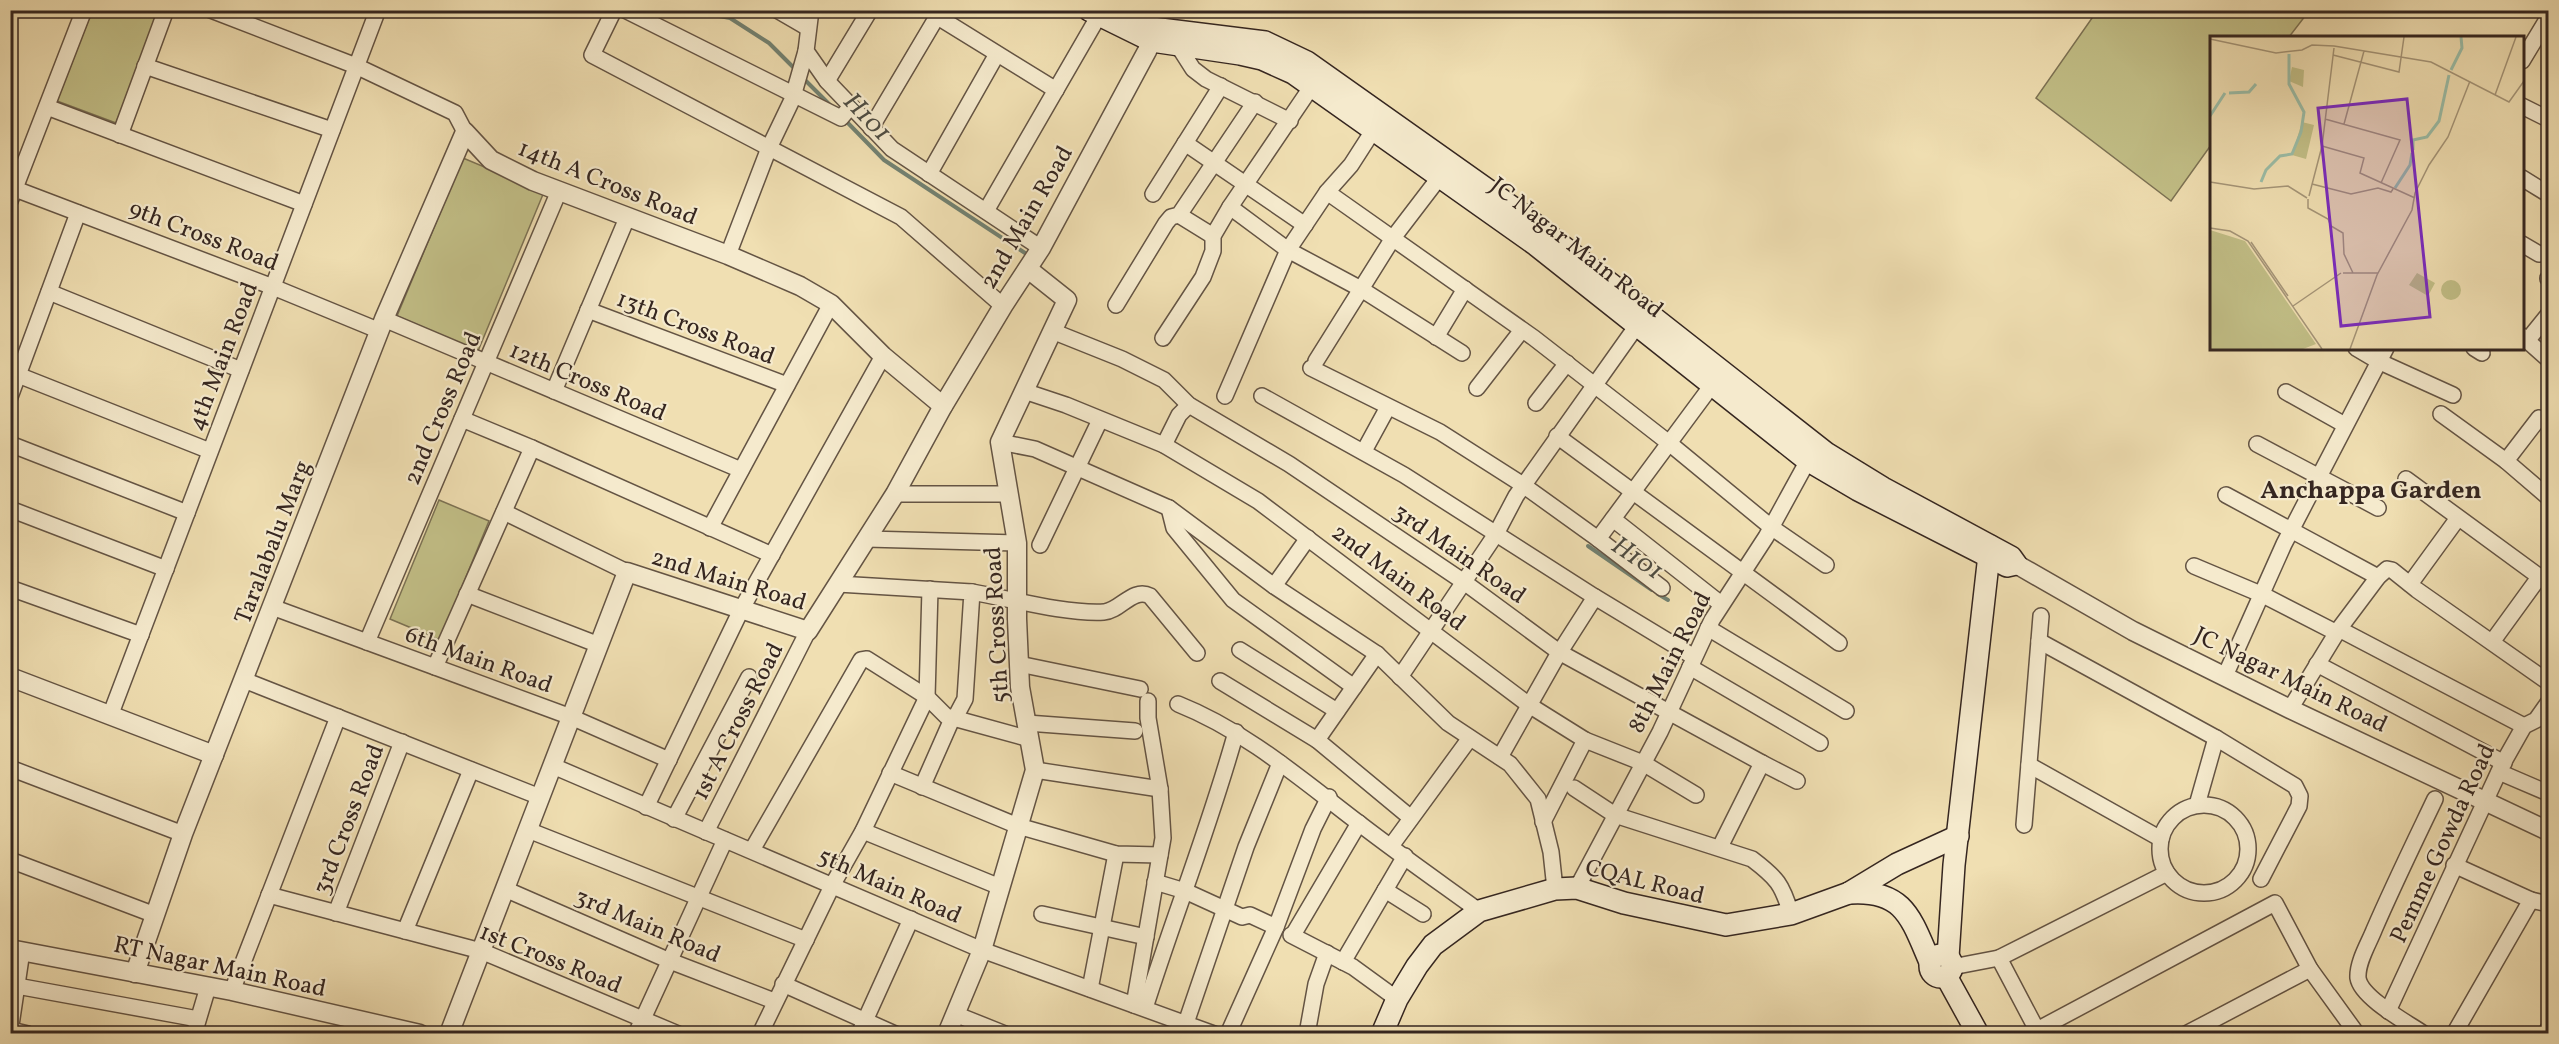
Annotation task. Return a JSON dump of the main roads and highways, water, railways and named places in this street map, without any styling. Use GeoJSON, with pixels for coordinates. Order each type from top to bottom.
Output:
{"type":"FeatureCollection","features":[{"type":"Feature","properties":{"kind":"main road","name":"JC Nagar Main Road"},"geometry":{"type":"LineString","coordinates":[[1121,10],[1154,35]]}},
{"type":"Feature","properties":{"kind":"main road","name":"JC Nagar Main Road"},"geometry":{"type":"LineString","coordinates":[[1093,14],[1154,35],[1178,38],[1262,59],[1293,73],[1378,122]]}},
{"type":"Feature","properties":{"kind":"main road","name":"JC Nagar Main Road"},"geometry":{"type":"LineString","coordinates":[[1178,38],[1242,38],[1265,42],[1307,62],[1378,122],[1446,169],[1536,245],[1641,319],[1812,453],[1881,495],[1989,551],[2007,566],[2016,564]]}},
{"type":"Feature","properties":{"kind":"main road"},"geometry":{"type":"LineString","coordinates":[[1944,965],[1989,551]]}},
{"type":"Feature","properties":{"kind":"main road","name":"CQAL Road"},"geometry":{"type":"LineString","coordinates":[[1382,1034],[1397,999],[1433,945],[1479,910],[1555,889],[1576,888],[1624,903],[1726,926],[1791,914],[1849,893],[1897,864],[1958,836]]}},
{"type":"Feature","properties":{"kind":"main road","name":"CQAL Road"},"geometry":{"type":"LineString","coordinates":[[1849,893],[1869,891],[1886,895],[1898,904],[1944,965],[1978,1034]]}},
{"type":"Feature","properties":{"kind":"waterway","name":"H101"},"geometry":{"type":"LineString","coordinates":[[687,10],[730,18],[769,43],[796,70]]}},
{"type":"Feature","properties":{"kind":"waterway","name":"H101"},"geometry":{"type":"LineString","coordinates":[[803,78],[832,107]]}},
{"type":"Feature","properties":{"kind":"waterway","name":"H101"},"geometry":{"type":"LineString","coordinates":[[845,120],[884,160],[1025,253]]}},
{"type":"Feature","properties":{"kind":"waterway","name":"H101"},"geometry":{"type":"LineString","coordinates":[[1588,546],[1652,590]]}},
{"type":"Feature","properties":{"kind":"waterway","name":"H101"},"geometry":{"type":"LineString","coordinates":[[1658,594],[1668,600]]}},
{"type":"Feature","properties":{"kind":"district","name":"Anchappa Garden"},"geometry":{"type":"Point","coordinates":[2371,489]}}]}
